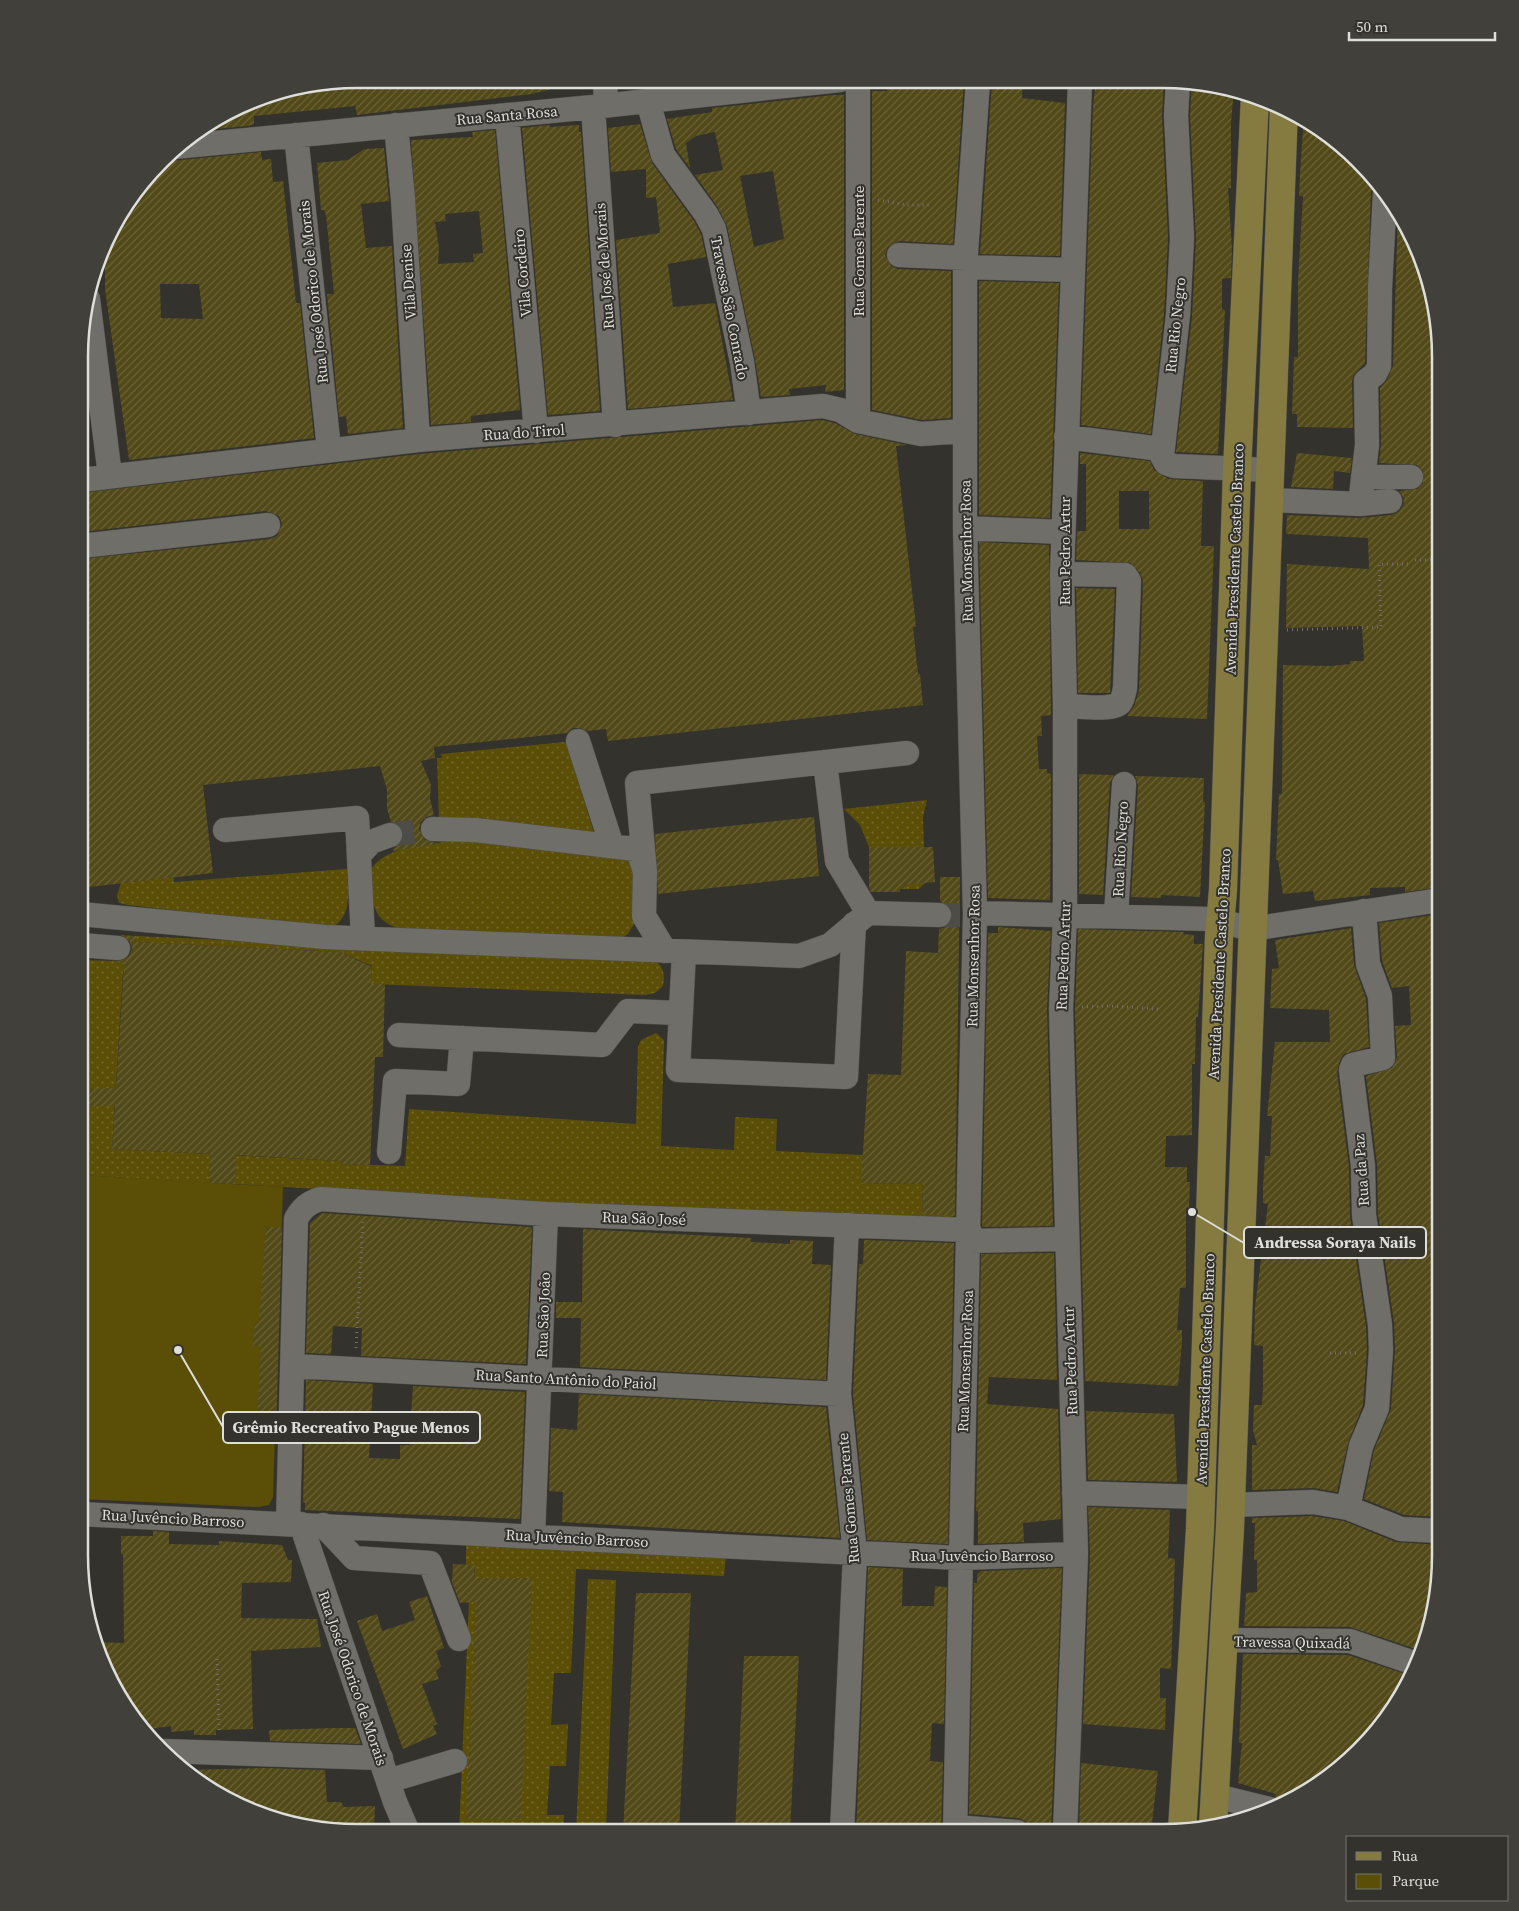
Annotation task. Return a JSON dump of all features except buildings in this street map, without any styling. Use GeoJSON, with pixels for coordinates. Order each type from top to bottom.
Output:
{"type":"FeatureCollection","features":[{"type":"Feature","properties":{"kind":"main road","name":"Avenida Presidente Castelo Branco"},"geometry":{"type":"LineString","coordinates":[[1182,1823],[1201,1497],[1202,1412],[1219,919],[1223,890],[1237,470],[1256,104]]}},
{"type":"Feature","properties":{"kind":"main road","name":"Avenida Presidente Castelo Branco"},"geometry":{"type":"LineString","coordinates":[[1214,1818],[1231,1504],[1284,116]]}},
{"type":"Feature","properties":{"kind":"main road"},"geometry":{"type":"LineString","coordinates":[[1202,1412],[1234,1412]]}},
{"type":"Feature","properties":{"kind":"street","name":"Rua José de Morais"},"geometry":{"type":"LineString","coordinates":[[603,88],[600,106],[615,425]]}},
{"type":"Feature","properties":{"kind":"street","name":"Rua Santa Rosa"},"geometry":{"type":"LineString","coordinates":[[190,145],[648,102],[698,88]]}},
{"type":"Feature","properties":{"kind":"street","name":"Rua Gomes Parente"},"geometry":{"type":"LineString","coordinates":[[858,88],[858,421]]}},
{"type":"Feature","properties":{"kind":"street","name":"Rua Monsenhor Rosa"},"geometry":{"type":"LineString","coordinates":[[955,1824],[969,1236],[962,914],[966,263],[977,88]]}},
{"type":"Feature","properties":{"kind":"street","name":"Rua Pedro Artur"},"geometry":{"type":"LineString","coordinates":[[1065,1824],[1076,1554],[1061,1009],[1065,914],[1065,706],[1062,574],[1080,88]]}},
{"type":"Feature","properties":{"kind":"street","name":"Rua Rio Negro"},"geometry":{"type":"LineString","coordinates":[[1161,448],[1178,315],[1182,238],[1176,115],[1178,88]]}},
{"type":"Feature","properties":{"kind":"street","name":"Travessa São Conrado"},"geometry":{"type":"LineString","coordinates":[[648,102],[663,155],[706,214],[714,229],[742,362],[749,413]]}},
{"type":"Feature","properties":{"kind":"street","name":"Vila Cordeiro"},"geometry":{"type":"LineString","coordinates":[[507,115],[536,431]]}},
{"type":"Feature","properties":{"kind":"street","name":"Vila Denise"},"geometry":{"type":"LineString","coordinates":[[396,125],[403,199],[418,440]]}},
{"type":"Feature","properties":{"kind":"street","name":"Rua José Odorico de Morais"},"geometry":{"type":"LineString","coordinates":[[296,135],[329,449]]}},
{"type":"Feature","properties":{"kind":"street"},"geometry":{"type":"LineString","coordinates":[[1360,504],[1367,445],[1366,381],[1375,374],[1379,366],[1380,288],[1384,205]]}},
{"type":"Feature","properties":{"kind":"street"},"geometry":{"type":"LineString","coordinates":[[899,255],[966,263],[1073,270]]}},
{"type":"Feature","properties":{"kind":"street"},"geometry":{"type":"LineString","coordinates":[[90,319],[110,476]]}},
{"type":"Feature","properties":{"kind":"street","name":"Rua do Tirol"},"geometry":{"type":"LineString","coordinates":[[88,479],[329,449],[418,440],[615,425],[823,406],[840,410],[858,421],[921,434],[964,431]]}},
{"type":"Feature","properties":{"kind":"street"},"geometry":{"type":"LineString","coordinates":[[1066,438],[1161,448],[1162,456],[1166,463],[1174,466],[1270,470]]}},
{"type":"Feature","properties":{"kind":"street"},"geometry":{"type":"LineString","coordinates":[[1364,477],[1411,477]]}},
{"type":"Feature","properties":{"kind":"street"},"geometry":{"type":"LineString","coordinates":[[1269,500],[1360,504],[1390,502]]}},
{"type":"Feature","properties":{"kind":"street"},"geometry":{"type":"LineString","coordinates":[[88,545],[268,525]]}},
{"type":"Feature","properties":{"kind":"street"},"geometry":{"type":"LineString","coordinates":[[965,528],[1063,532]]}},
{"type":"Feature","properties":{"kind":"street"},"geometry":{"type":"LineString","coordinates":[[1062,574],[1125,575],[1129,582],[1125,688],[1122,700],[1119,705],[1111,707],[1065,706]]}},
{"type":"Feature","properties":{"kind":"street"},"geometry":{"type":"LineString","coordinates":[[578,741],[612,846]]}},
{"type":"Feature","properties":{"kind":"street"},"geometry":{"type":"LineString","coordinates":[[825,762],[836,861],[861,919],[846,1077],[678,1070],[681,1013],[675,951],[644,916],[645,872],[637,783],[825,762],[907,753]]}},
{"type":"Feature","properties":{"kind":"street","name":"Rua Rio Negro"},"geometry":{"type":"LineString","coordinates":[[1116,915],[1124,784]]}},
{"type":"Feature","properties":{"kind":"street"},"geometry":{"type":"LineString","coordinates":[[225,830],[357,818],[363,938]]}},
{"type":"Feature","properties":{"kind":"street"},"geometry":{"type":"LineString","coordinates":[[433,829],[475,830],[635,849],[640,856],[645,872]]}},
{"type":"Feature","properties":{"kind":"street"},"geometry":{"type":"LineString","coordinates":[[359,855],[371,842],[390,835]]}},
{"type":"Feature","properties":{"kind":"street"},"geometry":{"type":"LineString","coordinates":[[88,915],[363,938],[799,956],[830,945],[861,919],[962,914],[1116,915],[1219,919],[1252,929],[1432,901]]}},
{"type":"Feature","properties":{"kind":"street","name":"Rua da Paz"},"geometry":{"type":"LineString","coordinates":[[1348,1508],[1361,1446],[1377,1408],[1381,1350],[1380,1325],[1364,1214],[1363,1166],[1351,1070],[1353,1065],[1383,1058],[1380,996],[1368,964],[1364,911]]}},
{"type":"Feature","properties":{"kind":"street"},"geometry":{"type":"LineString","coordinates":[[88,946],[118,948]]}},
{"type":"Feature","properties":{"kind":"street"},"geometry":{"type":"LineString","coordinates":[[399,1035],[602,1045],[628,1011],[681,1013]]}},
{"type":"Feature","properties":{"kind":"street"},"geometry":{"type":"LineString","coordinates":[[389,1152],[395,1081],[458,1084],[462,1038]]}},
{"type":"Feature","properties":{"kind":"street","name":"Rua José Odorico de Morais"},"geometry":{"type":"LineString","coordinates":[[320,1199],[310,1202],[301,1210],[296,1219],[293,1366],[304,1524],[388,1781],[405,1824]]}},
{"type":"Feature","properties":{"kind":"street","name":"Rua São José"},"geometry":{"type":"LineString","coordinates":[[320,1199],[546,1214],[848,1225],[969,1236],[1067,1238]]}},
{"type":"Feature","properties":{"kind":"street","name":"Rua São João"},"geometry":{"type":"LineString","coordinates":[[533,1536],[541,1378],[546,1214]]}},
{"type":"Feature","properties":{"kind":"street","name":"Rua Gomes Parente"},"geometry":{"type":"LineString","coordinates":[[842,1824],[855,1554],[839,1394],[848,1225]]}},
{"type":"Feature","properties":{"kind":"street","name":"Rua Santo Antônio do Paiol"},"geometry":{"type":"LineString","coordinates":[[293,1366],[839,1394]]}},
{"type":"Feature","properties":{"kind":"street"},"geometry":{"type":"LineString","coordinates":[[1074,1493],[1201,1497]]}},
{"type":"Feature","properties":{"kind":"street"},"geometry":{"type":"LineString","coordinates":[[1231,1504],[1313,1502],[1348,1508],[1401,1529],[1432,1530]]}},
{"type":"Feature","properties":{"kind":"street","name":"Rua Juvêncio Barroso"},"geometry":{"type":"LineString","coordinates":[[88,1514],[304,1524],[855,1554],[960,1558],[1076,1554]]}},
{"type":"Feature","properties":{"kind":"street"},"geometry":{"type":"LineString","coordinates":[[304,1524],[354,1558],[430,1563],[459,1639]]}},
{"type":"Feature","properties":{"kind":"street","name":"Travessa Quixadá"},"geometry":{"type":"LineString","coordinates":[[1224,1640],[1350,1641],[1409,1662]]}},
{"type":"Feature","properties":{"kind":"street"},"geometry":{"type":"LineString","coordinates":[[173,1751],[381,1758]]}},
{"type":"Feature","properties":{"kind":"street"},"geometry":{"type":"LineString","coordinates":[[388,1781],[455,1761]]}},
{"type":"Feature","properties":{"kind":"street"},"geometry":{"type":"LineString","coordinates":[[1216,1796],[1257,1806]]}},
{"type":"Feature","properties":{"kind":"path"},"geometry":{"type":"LineString","coordinates":[[858,197],[907,205],[932,205]]}},
{"type":"Feature","properties":{"kind":"path"},"geometry":{"type":"LineString","coordinates":[[1415,560],[1432,560]]}},
{"type":"Feature","properties":{"kind":"path"},"geometry":{"type":"LineString","coordinates":[[1264,630],[1381,627],[1379,564],[1410,564]]}},
{"type":"Feature","properties":{"kind":"path"},"geometry":{"type":"LineString","coordinates":[[1061,1009],[1109,1006],[1159,1009]]}},
{"type":"Feature","properties":{"kind":"path"},"geometry":{"type":"LineString","coordinates":[[355,1369],[364,1202]]}},
{"type":"Feature","properties":{"kind":"path"},"geometry":{"type":"LineString","coordinates":[[1330,1352],[1361,1353],[1381,1350]]}},
{"type":"Feature","properties":{"kind":"path"},"geometry":{"type":"LineString","coordinates":[[217,1659],[219,1752]]}},
{"type":"Feature","properties":{"kind":"green space"},"geometry":{"type":"Polygon","coordinates":[[[564,742],[567,744],[594,833],[586,835],[439,817],[437,758],[442,758],[441,754],[564,742]]]}},
{"type":"Feature","properties":{"kind":"green space"},"geometry":{"type":"Polygon","coordinates":[[[927,800],[923,817],[925,883],[919,889],[905,889],[905,847],[869,847],[860,825],[844,809],[927,800]]]}},
{"type":"Feature","properties":{"kind":"green space"},"geometry":{"type":"Polygon","coordinates":[[[476,839],[622,854],[634,864],[636,921],[628,934],[622,938],[400,929],[389,925],[377,913],[372,888],[372,868],[380,859],[405,848],[476,839]]]}},
{"type":"Feature","properties":{"kind":"green space"},"geometry":{"type":"Polygon","coordinates":[[[347,869],[348,901],[346,909],[339,923],[332,928],[128,905],[119,903],[117,895],[121,883],[173,877],[174,882],[347,869]]]}},
{"type":"Feature","properties":{"kind":"green space"},"geometry":{"type":"Polygon","coordinates":[[[136,936],[655,960],[662,969],[664,982],[663,986],[655,993],[645,995],[371,984],[372,966],[341,952],[136,942],[136,936]]]}},
{"type":"Feature","properties":{"kind":"green space"},"geometry":{"type":"Polygon","coordinates":[[[88,960],[117,961],[131,964],[131,971],[123,971],[112,1149],[341,1161],[342,1164],[405,1166],[409,1109],[636,1124],[638,1047],[641,1040],[656,1033],[664,1040],[661,1146],[734,1150],[735,1117],[777,1119],[776,1151],[863,1155],[862,1183],[923,1184],[922,1209],[953,1210],[953,1220],[941,1226],[235,1184],[235,1170],[210,1169],[209,1183],[88,1175],[88,960]]]}},
{"type":"Feature","properties":{"kind":"green space"},"geometry":{"type":"Polygon","coordinates":[[[88,1176],[283,1187],[273,1497],[269,1505],[258,1507],[88,1499],[88,1176]]]}},
{"type":"Feature","properties":{"kind":"green space"},"geometry":{"type":"Polygon","coordinates":[[[466,1544],[726,1556],[724,1576],[576,1569],[571,1673],[554,1673],[551,1725],[568,1724],[566,1766],[550,1766],[547,1815],[564,1815],[563,1824],[459,1824],[469,1602],[473,1602],[475,1566],[466,1565],[466,1544]]]}},
{"type":"Feature","properties":{"kind":"green space"},"geometry":{"type":"Polygon","coordinates":[[[588,1579],[616,1580],[606,1824],[576,1824],[588,1579]]]}},
{"type":"Feature","properties":{"kind":"tunnel"},"geometry":{"type":"LineString","coordinates":[[390,835],[433,829]]}},
{"type":"Feature","properties":{"kind":"tunnel"},"geometry":{"type":"LineString","coordinates":[[939,915],[960,915]]}},
{"type":"Feature","properties":{"kind":"place","name":"Andressa Soraya Nails"},"geometry":{"type":"Point","coordinates":[1192,1212]}},
{"type":"Feature","properties":{"kind":"place","name":"Grêmio Recreativo Pague Menos"},"geometry":{"type":"Point","coordinates":[178,1350]}}]}
